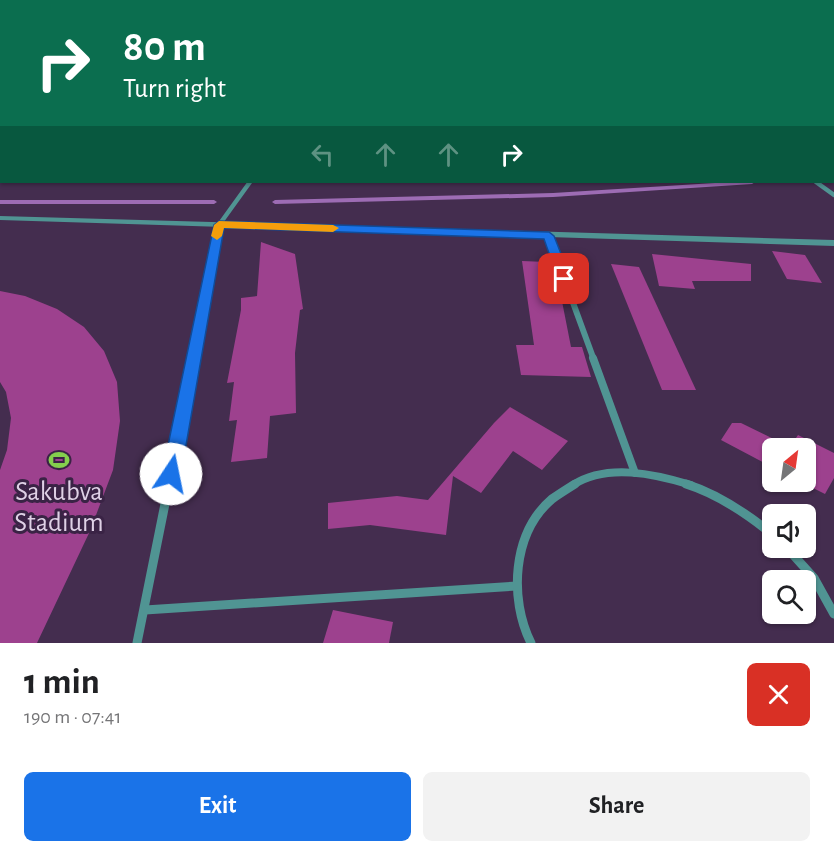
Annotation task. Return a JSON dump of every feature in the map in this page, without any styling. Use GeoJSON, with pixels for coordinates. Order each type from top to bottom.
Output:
{"type":"FeatureCollection","features":[{"type":"Feature","properties":{"kind":"street"},"geometry":{"type":"LineString","coordinates":[[137,643],[219,225],[249,183]]}},
{"type":"Feature","properties":{"kind":"street"},"geometry":{"type":"LineString","coordinates":[[817,183],[834,195]]}},
{"type":"Feature","properties":{"kind":"street"},"geometry":{"type":"LineString","coordinates":[[0,218],[834,243]]}},
{"type":"Feature","properties":{"kind":"street"},"geometry":{"type":"LineString","coordinates":[[549,236],[635,473]]}},
{"type":"Feature","properties":{"kind":"street"},"geometry":{"type":"LineString","coordinates":[[531,643],[527,635],[517,586],[521,545],[538,512],[564,489],[597,476],[635,473],[676,480],[719,496],[762,525]]}},
{"type":"Feature","properties":{"kind":"street"},"geometry":{"type":"LineString","coordinates":[[798,558],[832,604],[834,614]]}},
{"type":"Feature","properties":{"kind":"street"},"geometry":{"type":"LineString","coordinates":[[145,610],[517,586]]}},
{"type":"Feature","properties":{"kind":"building"},"geometry":{"type":"Polygon","coordinates":[[[261,242],[295,254],[303,309],[300,310],[295,353],[296,413],[270,416],[267,458],[231,462],[237,420],[229,421],[234,382],[227,383],[241,310],[241,298],[257,296],[261,242]]]}},
{"type":"Feature","properties":{"kind":"building"},"geometry":{"type":"Polygon","coordinates":[[[772,251],[805,255],[822,283],[787,279],[772,251]]]}},
{"type":"Feature","properties":{"kind":"building"},"geometry":{"type":"Polygon","coordinates":[[[652,254],[751,264],[751,281],[692,281],[695,289],[659,286],[652,254]]]}},
{"type":"Feature","properties":{"kind":"building"},"geometry":{"type":"Polygon","coordinates":[[[522,261],[546,262],[550,285],[559,286],[571,347],[582,347],[591,377],[521,375],[516,345],[534,345],[522,261]]]}},
{"type":"Feature","properties":{"kind":"building"},"geometry":{"type":"Polygon","coordinates":[[[611,264],[639,267],[696,390],[662,390],[611,264]]]}},
{"type":"Feature","properties":{"kind":"building","name":"Sakubva Stadium"},"geometry":{"type":"Polygon","coordinates":[[[0,291],[25,296],[57,309],[84,327],[104,351],[117,382],[120,421],[113,470],[90,531],[37,643],[0,643],[0,470],[7,450],[11,418],[6,392],[0,382],[0,291]]]}},
{"type":"Feature","properties":{"kind":"building"},"geometry":{"type":"Polygon","coordinates":[[[510,407],[568,441],[542,470],[513,451],[481,493],[453,476],[446,535],[370,525],[328,529],[328,503],[397,496],[428,500],[510,407]]]}},
{"type":"Feature","properties":{"kind":"building"},"geometry":{"type":"Polygon","coordinates":[[[732,423],[741,423],[772,438],[762,438],[762,462],[721,440],[732,423]]]}},
{"type":"Feature","properties":{"kind":"building"},"geometry":{"type":"Polygon","coordinates":[[[816,444],[834,453],[834,478],[825,494],[816,490],[816,444]]]}},
{"type":"Feature","properties":{"kind":"building"},"geometry":{"type":"Polygon","coordinates":[[[333,610],[393,622],[389,643],[323,643],[333,610]]]}},
{"type":"Feature","properties":{"kind":"waterway"},"geometry":{"type":"LineString","coordinates":[[275,202],[553,195],[737,183]]}},
{"type":"Feature","properties":{"kind":"waterway"},"geometry":{"type":"LineString","coordinates":[[0,202],[214,202]]}},
{"type":"Feature","properties":{"kind":"slow traffic"},"geometry":{"type":"LineString","coordinates":[[217,236],[219,225],[333,228]]}},
{"type":"Feature","properties":{"kind":"place","name":"Sakubva Stadium"},"geometry":{"type":"Point","coordinates":[59,460]}},
{"type":"Feature","properties":{"kind":"route"},"geometry":{"type":"LineString","coordinates":[[171,474],[219,225],[549,236],[564,279]]}}]}
